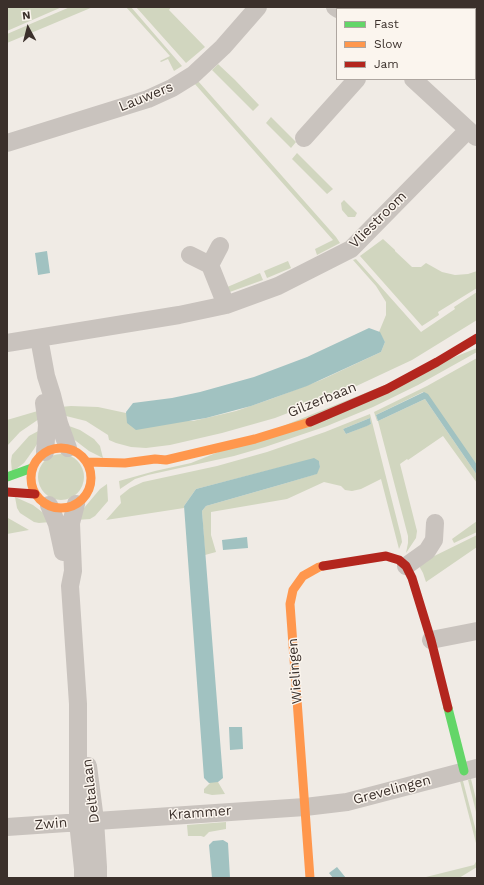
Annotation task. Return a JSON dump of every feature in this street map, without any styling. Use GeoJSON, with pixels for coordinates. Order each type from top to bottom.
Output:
{"type":"FeatureCollection","features":[{"type":"Feature","properties":{"kind":"street","name":"Lauwers"},"geometry":{"type":"LineString","coordinates":[[7,143],[148,99],[172,88],[193,75],[223,47],[258,7]]}},
{"type":"Feature","properties":{"kind":"street"},"geometry":{"type":"LineString","coordinates":[[304,138],[356,80]]}},
{"type":"Feature","properties":{"kind":"street"},"geometry":{"type":"LineString","coordinates":[[414,80],[473,134]]}},
{"type":"Feature","properties":{"kind":"street","name":"Vliestroom"},"geometry":{"type":"LineString","coordinates":[[39,338],[178,315],[226,305],[278,286],[351,249],[473,134]]}},
{"type":"Feature","properties":{"kind":"street"},"geometry":{"type":"LineString","coordinates":[[210,265],[220,246]]}},
{"type":"Feature","properties":{"kind":"street"},"geometry":{"type":"LineString","coordinates":[[190,255],[210,265],[226,305]]}},
{"type":"Feature","properties":{"kind":"street"},"geometry":{"type":"LineString","coordinates":[[7,343],[39,338],[46,376],[59,423],[68,448]]}},
{"type":"Feature","properties":{"kind":"street","name":"Gilzerbaan"},"geometry":{"type":"LineString","coordinates":[[87,462],[125,463],[155,459],[166,460],[255,439],[312,420],[387,389],[477,338]]}},
{"type":"Feature","properties":{"kind":"street"},"geometry":{"type":"LineString","coordinates":[[45,452],[47,425],[44,397],[46,376]]}},
{"type":"Feature","properties":{"kind":"street"},"geometry":{"type":"LineString","coordinates":[[55,448],[68,448],[77,452],[87,462],[91,476],[91,484],[88,492],[76,504],[60,508],[44,503],[35,494],[31,483],[31,475],[32,468],[36,461],[45,452],[55,448]]}},
{"type":"Feature","properties":{"kind":"street","name":"Gilzerbaan"},"geometry":{"type":"LineString","coordinates":[[142,470],[157,466],[166,460]]}},
{"type":"Feature","properties":{"kind":"street"},"geometry":{"type":"LineString","coordinates":[[7,477],[32,468]]}},
{"type":"Feature","properties":{"kind":"street"},"geometry":{"type":"LineString","coordinates":[[91,484],[103,481]]}},
{"type":"Feature","properties":{"kind":"street"},"geometry":{"type":"LineString","coordinates":[[7,492],[35,494]]}},
{"type":"Feature","properties":{"kind":"street","name":"Deltalaan"},"geometry":{"type":"LineString","coordinates":[[70,586],[73,571],[71,523],[76,504]]}},
{"type":"Feature","properties":{"kind":"street","name":"Deltalaan"},"geometry":{"type":"LineString","coordinates":[[49,505],[57,524],[65,571],[70,586],[78,704],[88,765],[83,878]]}},
{"type":"Feature","properties":{"kind":"street"},"geometry":{"type":"LineString","coordinates":[[435,523],[434,540],[427,551],[406,566],[412,578],[470,769]]}},
{"type":"Feature","properties":{"kind":"street","name":"Wielingen"},"geometry":{"type":"LineString","coordinates":[[310,878],[290,604],[293,590],[303,576],[319,567],[386,556],[399,560],[406,566]]}},
{"type":"Feature","properties":{"kind":"street"},"geometry":{"type":"LineString","coordinates":[[430,640],[477,631]]}},
{"type":"Feature","properties":{"kind":"street","name":"Grevelingen"},"geometry":{"type":"LineString","coordinates":[[305,807],[347,802],[470,769]]}},
{"type":"Feature","properties":{"kind":"street","name":"Krammer"},"geometry":{"type":"LineString","coordinates":[[86,821],[305,807]]}},
{"type":"Feature","properties":{"kind":"street","name":"Deltalaan"},"geometry":{"type":"LineString","coordinates":[[86,821],[98,867],[98,878]]}},
{"type":"Feature","properties":{"kind":"street","name":"Zwin"},"geometry":{"type":"LineString","coordinates":[[7,827],[86,821]]}},
{"type":"Feature","properties":{"kind":"green space"},"geometry":{"type":"Polygon","coordinates":[[[7,7],[62,7],[7,31],[7,7]]]}},
{"type":"Feature","properties":{"kind":"green space"},"geometry":{"type":"Polygon","coordinates":[[[70,7],[93,7],[7,43],[7,34],[70,7]]]}},
{"type":"Feature","properties":{"kind":"green space"},"geometry":{"type":"Polygon","coordinates":[[[126,7],[131,7],[182,66],[174,71],[168,59],[161,62],[160,61],[170,56],[126,7]]]}},
{"type":"Feature","properties":{"kind":"green space"},"geometry":{"type":"Polygon","coordinates":[[[136,7],[171,7],[169,10],[205,47],[186,63],[136,7]]]}},
{"type":"Feature","properties":{"kind":"green space"},"geometry":{"type":"Polygon","coordinates":[[[218,64],[259,105],[253,111],[212,70],[218,64]]]}},
{"type":"Feature","properties":{"kind":"green space"},"geometry":{"type":"Polygon","coordinates":[[[198,81],[340,243],[317,255],[315,249],[333,240],[194,83],[198,81]]]}},
{"type":"Feature","properties":{"kind":"green space"},"geometry":{"type":"Polygon","coordinates":[[[271,117],[296,142],[291,148],[266,123],[271,117]]]}},
{"type":"Feature","properties":{"kind":"green space"},"geometry":{"type":"Polygon","coordinates":[[[297,153],[333,189],[327,194],[292,159],[297,153]]]}},
{"type":"Feature","properties":{"kind":"green space"},"geometry":{"type":"Polygon","coordinates":[[[344,200],[357,213],[355,217],[348,217],[342,210],[341,203],[344,200]]]}},
{"type":"Feature","properties":{"kind":"green space"},"geometry":{"type":"Polygon","coordinates":[[[383,239],[412,267],[421,267],[426,263],[442,272],[455,275],[468,274],[477,271],[477,288],[438,312],[439,315],[422,326],[360,256],[383,239]]]}},
{"type":"Feature","properties":{"kind":"green space"},"geometry":{"type":"Polygon","coordinates":[[[356,259],[421,332],[477,292],[477,320],[412,360],[350,389],[275,418],[222,433],[170,445],[146,448],[131,447],[116,443],[109,440],[108,435],[86,421],[66,416],[60,407],[98,407],[126,413],[193,421],[236,411],[271,399],[321,380],[381,352],[385,342],[379,332],[386,315],[386,302],[376,286],[353,260],[356,259]]]}},
{"type":"Feature","properties":{"kind":"green space"},"geometry":{"type":"Polygon","coordinates":[[[288,261],[291,268],[267,278],[264,271],[288,261]]]}},
{"type":"Feature","properties":{"kind":"green space"},"geometry":{"type":"Polygon","coordinates":[[[260,273],[263,280],[227,293],[225,288],[260,273]]]}},
{"type":"Feature","properties":{"kind":"green space"},"geometry":{"type":"Polygon","coordinates":[[[477,348],[477,352],[418,385],[373,407],[327,426],[234,456],[148,475],[135,479],[120,489],[119,481],[191,463],[477,348]]]}},
{"type":"Feature","properties":{"kind":"green space"},"geometry":{"type":"Polygon","coordinates":[[[477,358],[477,470],[423,392],[376,415],[377,421],[374,412],[427,386],[477,358]]]}},
{"type":"Feature","properties":{"kind":"green space"},"geometry":{"type":"Polygon","coordinates":[[[425,399],[477,475],[477,483],[443,436],[400,464],[417,531],[416,538],[406,553],[408,536],[378,421],[425,399]]]}},
{"type":"Feature","properties":{"kind":"green space"},"geometry":{"type":"Polygon","coordinates":[[[41,410],[39,419],[20,432],[7,446],[7,420],[41,410]]]}},
{"type":"Feature","properties":{"kind":"green space"},"geometry":{"type":"Polygon","coordinates":[[[370,414],[401,536],[402,542],[399,549],[381,479],[361,489],[352,491],[345,490],[341,486],[324,482],[287,499],[211,512],[211,535],[216,552],[205,555],[202,511],[206,506],[316,474],[320,467],[319,461],[301,462],[196,489],[184,508],[106,520],[121,503],[120,496],[130,488],[143,482],[217,466],[267,452],[325,432],[370,414]],[[370,418],[343,429],[346,434],[371,424],[370,418]]]}},
{"type":"Feature","properties":{"kind":"green space"},"geometry":{"type":"Polygon","coordinates":[[[69,426],[80,430],[94,439],[100,446],[103,458],[89,451],[72,438],[69,426]]]}},
{"type":"Feature","properties":{"kind":"green space"},"geometry":{"type":"Polygon","coordinates":[[[42,429],[34,449],[24,463],[12,472],[12,455],[29,436],[42,429]]]}},
{"type":"Feature","properties":{"kind":"green space"},"geometry":{"type":"Polygon","coordinates":[[[61,454],[74,458],[80,464],[84,477],[80,490],[74,496],[61,500],[48,496],[42,490],[38,477],[42,464],[48,458],[61,454]]]}},
{"type":"Feature","properties":{"kind":"green space"},"geometry":{"type":"Polygon","coordinates":[[[107,484],[108,501],[95,516],[90,519],[76,520],[100,489],[107,484]]]}},
{"type":"Feature","properties":{"kind":"green space"},"geometry":{"type":"Polygon","coordinates":[[[15,497],[33,505],[46,515],[50,522],[34,522],[20,513],[17,508],[15,497]]]}},
{"type":"Feature","properties":{"kind":"green space"},"geometry":{"type":"Polygon","coordinates":[[[7,513],[8,518],[29,530],[7,534],[7,513]]]}},
{"type":"Feature","properties":{"kind":"green space"},"geometry":{"type":"Polygon","coordinates":[[[477,521],[477,532],[454,543],[452,539],[477,521]]]}},
{"type":"Feature","properties":{"kind":"green space"},"geometry":{"type":"Polygon","coordinates":[[[477,535],[477,547],[426,582],[418,564],[477,535]]]}},
{"type":"Feature","properties":{"kind":"green space"},"geometry":{"type":"Polygon","coordinates":[[[471,779],[477,803],[477,816],[468,780],[471,779]]]}},
{"type":"Feature","properties":{"kind":"green space"},"geometry":{"type":"Polygon","coordinates":[[[460,781],[463,781],[475,827],[477,847],[460,781]]]}},
{"type":"Feature","properties":{"kind":"green space"},"geometry":{"type":"Polygon","coordinates":[[[209,782],[218,782],[225,794],[212,795],[204,793],[204,789],[210,783],[209,782]]]}},
{"type":"Feature","properties":{"kind":"green space"},"geometry":{"type":"Polygon","coordinates":[[[226,822],[226,829],[209,832],[204,837],[188,836],[187,825],[226,822]]]}},
{"type":"Feature","properties":{"kind":"green space"},"geometry":{"type":"Polygon","coordinates":[[[477,860],[477,867],[459,878],[422,878],[474,865],[477,860]]]}},
{"type":"Feature","properties":{"kind":"water"},"geometry":{"type":"Polygon","coordinates":[[[47,251],[50,273],[38,275],[35,253],[47,251]]]}},
{"type":"Feature","properties":{"kind":"water"},"geometry":{"type":"Polygon","coordinates":[[[369,328],[380,332],[385,342],[381,352],[307,386],[251,406],[206,418],[136,430],[127,423],[126,412],[133,403],[172,398],[200,392],[254,377],[307,357],[369,328]]]}},
{"type":"Feature","properties":{"kind":"water"},"geometry":{"type":"Polygon","coordinates":[[[424,392],[428,394],[477,465],[477,475],[425,399],[378,421],[376,415],[424,392]]]}},
{"type":"Feature","properties":{"kind":"water"},"geometry":{"type":"Polygon","coordinates":[[[370,418],[371,424],[367,426],[346,434],[343,429],[370,418]]]}},
{"type":"Feature","properties":{"kind":"water"},"geometry":{"type":"Polygon","coordinates":[[[314,458],[319,461],[320,467],[317,474],[206,506],[202,511],[223,778],[218,782],[209,783],[204,778],[184,506],[196,489],[314,458]]]}},
{"type":"Feature","properties":{"kind":"water"},"geometry":{"type":"Polygon","coordinates":[[[247,537],[248,548],[223,550],[222,540],[247,537]]]}},
{"type":"Feature","properties":{"kind":"water"},"geometry":{"type":"Polygon","coordinates":[[[229,727],[242,727],[243,749],[230,750],[229,727]]]}},
{"type":"Feature","properties":{"kind":"water"},"geometry":{"type":"Polygon","coordinates":[[[223,840],[228,843],[230,878],[212,878],[209,845],[213,841],[223,840]]]}},
{"type":"Feature","properties":{"kind":"water"},"geometry":{"type":"Polygon","coordinates":[[[337,867],[346,878],[333,878],[329,873],[337,867]]]}},
{"type":"Feature","properties":{"kind":"traffic: fast"},"geometry":{"type":"LineString","coordinates":[[7,477],[32,468]]}},
{"type":"Feature","properties":{"kind":"traffic: fast"},"geometry":{"type":"LineString","coordinates":[[448,708],[464,771]]}},
{"type":"Feature","properties":{"kind":"traffic: slow"},"geometry":{"type":"LineString","coordinates":[[87,462],[125,463],[155,459],[166,460],[255,439],[310,422]]}},
{"type":"Feature","properties":{"kind":"traffic: slow"},"geometry":{"type":"LineString","coordinates":[[55,448],[67,448],[78,453],[86,461],[91,472],[91,478],[89,490],[78,503],[67,508],[55,508],[44,503],[36,495],[31,484],[31,472],[36,461],[44,453],[55,448]]}},
{"type":"Feature","properties":{"kind":"traffic: slow"},"geometry":{"type":"LineString","coordinates":[[310,878],[290,604],[293,590],[303,576],[323,566]]}},
{"type":"Feature","properties":{"kind":"traffic: jam"},"geometry":{"type":"LineString","coordinates":[[310,422],[387,389],[477,338]]}},
{"type":"Feature","properties":{"kind":"traffic: jam"},"geometry":{"type":"LineString","coordinates":[[7,492],[35,494]]}},
{"type":"Feature","properties":{"kind":"traffic: jam"},"geometry":{"type":"LineString","coordinates":[[323,566],[386,556],[399,560],[406,566],[412,578],[431,640],[448,708]]}}]}
